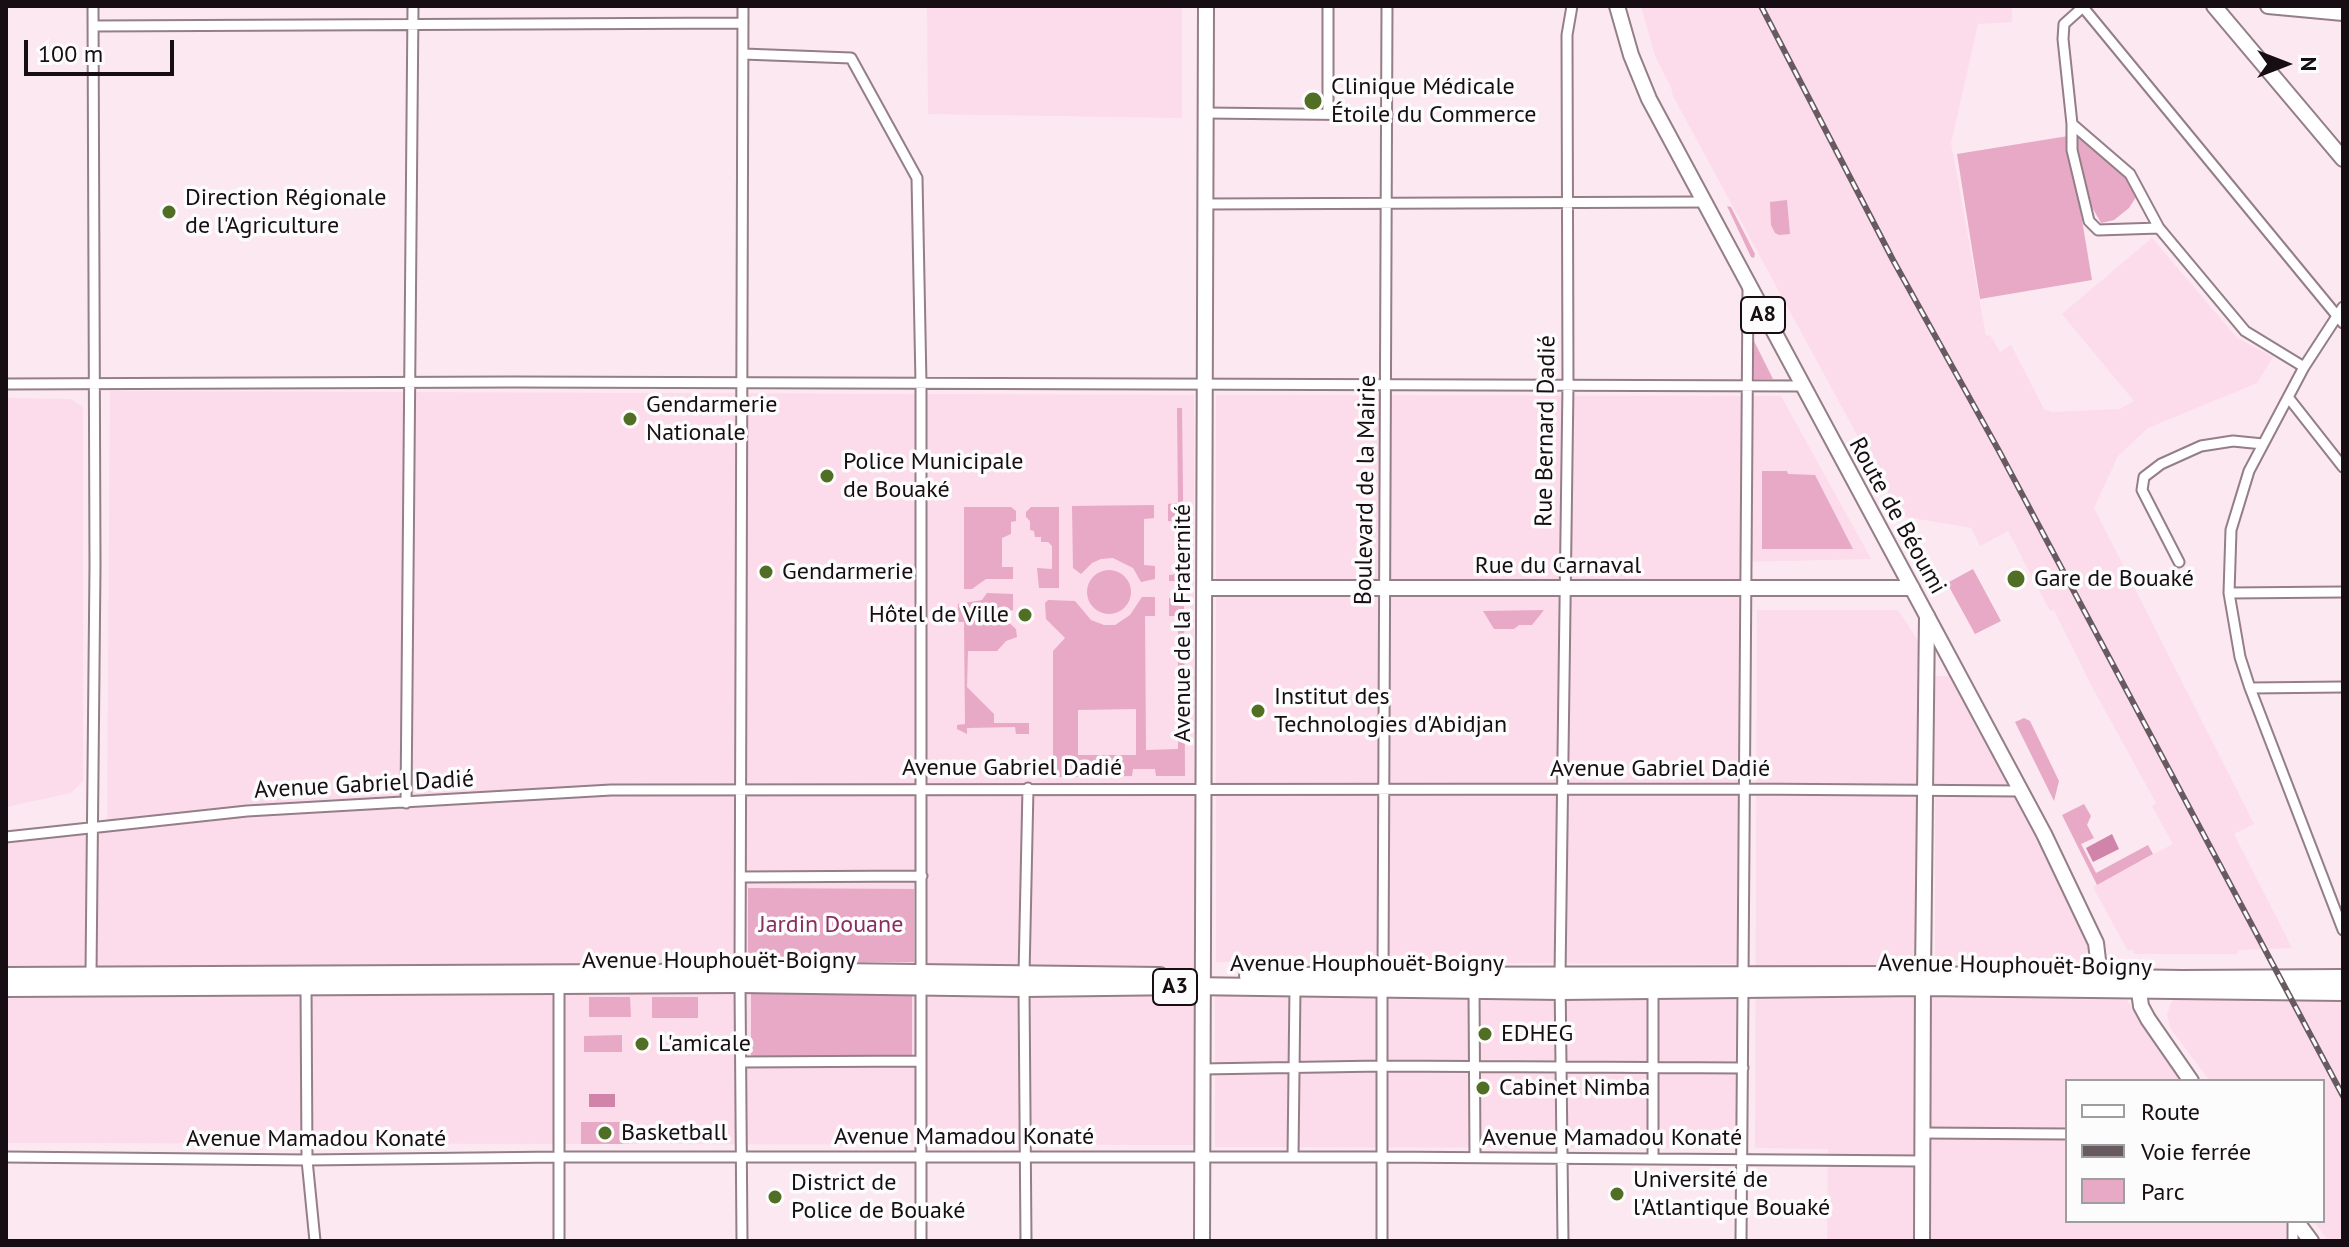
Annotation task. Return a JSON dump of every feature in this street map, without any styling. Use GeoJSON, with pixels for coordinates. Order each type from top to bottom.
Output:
{"type":"FeatureCollection","features":[{"type":"Feature","properties":{"kind":"highway","name":"Avenue Houphouët-Boigny"},"geometry":{"type":"LineString","coordinates":[[6,976],[1560,983],[2100,977],[2343,978]]}},
{"type":"Feature","properties":{"kind":"highway","name":"Avenue Houphouët-Boigny"},"geometry":{"type":"LineString","coordinates":[[6,988],[559,985],[740,978]]}},
{"type":"Feature","properties":{"kind":"highway","name":"Avenue Houphouët-Boigny"},"geometry":{"type":"LineString","coordinates":[[1203,981],[1295,987],[1383,981],[1474,988],[1560,983],[1653,990],[1743,983]]}},
{"type":"Feature","properties":{"kind":"highway","name":"Avenue Houphouët-Boigny"},"geometry":{"type":"LineString","coordinates":[[1923,981],[2139,991],[2343,992]]}},
{"type":"Feature","properties":{"kind":"street"},"geometry":{"type":"LineString","coordinates":[[91,974],[95,383],[93,6]]}},
{"type":"Feature","properties":{"kind":"street"},"geometry":{"type":"LineString","coordinates":[[406,803],[413,6]]}},
{"type":"Feature","properties":{"kind":"street"},"geometry":{"type":"LineString","coordinates":[[742,1241],[743,6]]}},
{"type":"Feature","properties":{"kind":"street","name":"Avenue de la Fraternité"},"geometry":{"type":"LineString","coordinates":[[1202,1241],[1206,6]]}},
{"type":"Feature","properties":{"kind":"street"},"geometry":{"type":"LineString","coordinates":[[1328,6],[1328,114]]}},
{"type":"Feature","properties":{"kind":"street","name":"Boulevard de la Mairie"},"geometry":{"type":"LineString","coordinates":[[1382,1241],[1387,6]]}},
{"type":"Feature","properties":{"kind":"street","name":"Rue Bernard Dadié"},"geometry":{"type":"LineString","coordinates":[[1563,1241],[1560,983],[1568,385],[1567,35],[1572,6]]}},
{"type":"Feature","properties":{"kind":"street","name":"Route de Béoumi"},"geometry":{"type":"LineString","coordinates":[[1617,6],[1631,55],[1649,99],[1927,616],[1922,1241]]}},
{"type":"Feature","properties":{"kind":"street"},"geometry":{"type":"LineString","coordinates":[[2159,228],[2098,230],[2089,221],[2072,150],[2063,39],[2064,24],[2082,6],[2341,315],[2304,367],[2249,471],[2231,530],[2229,593],[2240,657],[2250,688],[2343,930]]}},
{"type":"Feature","properties":{"kind":"street"},"geometry":{"type":"LineString","coordinates":[[2214,6],[2343,159]]}},
{"type":"Feature","properties":{"kind":"street"},"geometry":{"type":"LineString","coordinates":[[2268,6],[2343,13]]}},
{"type":"Feature","properties":{"kind":"street"},"geometry":{"type":"LineString","coordinates":[[94,26],[743,23]]}},
{"type":"Feature","properties":{"kind":"street"},"geometry":{"type":"LineString","coordinates":[[743,54],[851,58],[915,173],[921,384],[921,1241]]}},
{"type":"Feature","properties":{"kind":"street"},"geometry":{"type":"LineString","coordinates":[[1206,113],[1387,115]]}},
{"type":"Feature","properties":{"kind":"street"},"geometry":{"type":"LineString","coordinates":[[2072,124],[2130,174],[2159,228],[2245,331],[2304,367]]}},
{"type":"Feature","properties":{"kind":"street"},"geometry":{"type":"LineString","coordinates":[[1206,204],[1703,202]]}},
{"type":"Feature","properties":{"kind":"street"},"geometry":{"type":"LineString","coordinates":[[1741,1241],[1748,286]]}},
{"type":"Feature","properties":{"kind":"street"},"geometry":{"type":"LineString","coordinates":[[6,384],[1802,386]]}},
{"type":"Feature","properties":{"kind":"street"},"geometry":{"type":"LineString","coordinates":[[2288,397],[2343,467]]}},
{"type":"Feature","properties":{"kind":"street"},"geometry":{"type":"LineString","coordinates":[[2179,562],[2142,490],[2144,477],[2161,464],[2201,446],[2233,441],[2263,444]]}},
{"type":"Feature","properties":{"kind":"street","name":"Rue du Carnaval"},"geometry":{"type":"LineString","coordinates":[[1204,588],[1912,588]]}},
{"type":"Feature","properties":{"kind":"street"},"geometry":{"type":"LineString","coordinates":[[2229,593],[2343,592]]}},
{"type":"Feature","properties":{"kind":"street"},"geometry":{"type":"LineString","coordinates":[[1927,616],[2021,791],[2096,943],[2100,977]]}},
{"type":"Feature","properties":{"kind":"street"},"geometry":{"type":"LineString","coordinates":[[2250,688],[2343,687]]}},
{"type":"Feature","properties":{"kind":"street"},"geometry":{"type":"LineString","coordinates":[[1026,1241],[1024,982],[1028,788]]}},
{"type":"Feature","properties":{"kind":"street","name":"Avenue Gabriel Dadié"},"geometry":{"type":"LineString","coordinates":[[6,838],[247,811],[611,790],[1204,788],[2021,791]]}},
{"type":"Feature","properties":{"kind":"street"},"geometry":{"type":"LineString","coordinates":[[742,877],[922,876]]}},
{"type":"Feature","properties":{"kind":"street"},"geometry":{"type":"LineString","coordinates":[[306,985],[307,1160],[315,1241]]}},
{"type":"Feature","properties":{"kind":"street"},"geometry":{"type":"LineString","coordinates":[[559,985],[559,1241]]}},
{"type":"Feature","properties":{"kind":"street"},"geometry":{"type":"LineString","coordinates":[[1293,1157],[1295,987]]}},
{"type":"Feature","properties":{"kind":"street"},"geometry":{"type":"LineString","coordinates":[[1474,988],[1475,1157]]}},
{"type":"Feature","properties":{"kind":"street"},"geometry":{"type":"LineString","coordinates":[[1653,990],[1653,1158]]}},
{"type":"Feature","properties":{"kind":"street"},"geometry":{"type":"LineString","coordinates":[[2139,991],[2141,1006],[2148,1019],[2190,1079]]}},
{"type":"Feature","properties":{"kind":"street"},"geometry":{"type":"LineString","coordinates":[[742,1062],[921,1061]]}},
{"type":"Feature","properties":{"kind":"street"},"geometry":{"type":"LineString","coordinates":[[1202,1069],[1381,1066],[1743,1068]]}},
{"type":"Feature","properties":{"kind":"street"},"geometry":{"type":"LineString","coordinates":[[1923,1133],[2065,1134]]}},
{"type":"Feature","properties":{"kind":"street","name":"Avenue Mamadou Konaté"},"geometry":{"type":"LineString","coordinates":[[6,1157],[307,1160],[1475,1157],[1922,1161]]}},
{"type":"Feature","properties":{"kind":"street"},"geometry":{"type":"LineString","coordinates":[[2296,1223],[2311,1241]]}},
{"type":"Feature","properties":{"kind":"shaded area"},"geometry":{"type":"Polygon","coordinates":[[[927,6],[1182,6],[1182,118],[928,114],[927,6]]]}},
{"type":"Feature","properties":{"kind":"shaded area"},"geometry":{"type":"Polygon","coordinates":[[[1641,6],[2012,6],[2012,22],[1978,24],[1951,143],[1986,336],[1990,335],[2000,352],[2011,345],[2044,409],[2052,412],[2120,409],[2134,401],[2062,314],[2152,238],[2237,338],[2273,357],[2257,383],[2148,428],[2118,456],[2094,508],[2254,824],[2234,834],[2292,948],[2238,950],[2237,954],[2135,954],[2132,949],[2128,951],[2093,887],[2173,844],[2152,806],[2156,803],[2054,610],[2050,611],[2008,531],[1980,546],[1971,528],[1901,516],[1673,96],[1655,56],[1641,6]]]}},
{"type":"Feature","properties":{"kind":"shaded area"},"geometry":{"type":"Polygon","coordinates":[[[110,391],[1194,395],[1195,1145],[6,1143],[6,841],[107,830],[110,391]]]}},
{"type":"Feature","properties":{"kind":"shaded area"},"geometry":{"type":"Polygon","coordinates":[[[1216,395],[1781,396],[1871,559],[1739,562],[1737,964],[1216,962],[1216,395]]]}},
{"type":"Feature","properties":{"kind":"shaded area"},"geometry":{"type":"Polygon","coordinates":[[[6,398],[71,399],[83,407],[83,781],[71,793],[6,807],[6,398]]]}},
{"type":"Feature","properties":{"kind":"shaded area"},"geometry":{"type":"Polygon","coordinates":[[[1757,610],[1898,610],[1919,642],[1917,990],[2120,991],[2185,1079],[2065,1079],[2065,1223],[2286,1223],[2286,1241],[1827,1241],[1828,1149],[1755,1148],[1757,610]]]}},
{"type":"Feature","properties":{"kind":"shaded area"},"geometry":{"type":"Polygon","coordinates":[[[1935,676],[1949,676],[2094,946],[2078,961],[1935,961],[1935,676]]]}},
{"type":"Feature","properties":{"kind":"shaded area"},"geometry":{"type":"Polygon","coordinates":[[[2112,834],[2119,849],[2093,862],[2086,848],[2112,834]]]}},
{"type":"Feature","properties":{"kind":"shaded area"},"geometry":{"type":"Polygon","coordinates":[[[1215,981],[1737,982],[1736,1148],[1215,1147],[1215,981]]]}},
{"type":"Feature","properties":{"kind":"shaded area"},"geometry":{"type":"Polygon","coordinates":[[[2343,993],[2343,1241],[2328,1241],[2315,1223],[2325,1223],[2325,1079],[2208,1079],[2171,1029],[2167,1014],[2172,1001],[2182,995],[2343,993]]]}},
{"type":"Feature","properties":{"kind":"shaded area"},"geometry":{"type":"Polygon","coordinates":[[[589,1094],[615,1094],[615,1107],[589,1107],[589,1094]]]}},
{"type":"Feature","properties":{"kind":"green space"},"geometry":{"type":"Polygon","coordinates":[[[2081,132],[2121,169],[2136,197],[2129,208],[2114,220],[2101,223],[2083,191],[2074,150],[2081,132]]]}},
{"type":"Feature","properties":{"kind":"green space"},"geometry":{"type":"Polygon","coordinates":[[[2068,136],[2092,280],[1980,299],[1957,154],[2068,136]]]}},
{"type":"Feature","properties":{"kind":"green space"},"geometry":{"type":"Polygon","coordinates":[[[1787,200],[1790,234],[1779,235],[1771,225],[1770,202],[1787,200]]]}},
{"type":"Feature","properties":{"kind":"green space"},"geometry":{"type":"Polygon","coordinates":[[[1727,206],[1731,207],[1755,254],[1754,258],[1751,257],[1727,206]]]}},
{"type":"Feature","properties":{"kind":"green space"},"geometry":{"type":"Polygon","coordinates":[[[1754,341],[1773,379],[1754,379],[1754,341]]]}},
{"type":"Feature","properties":{"kind":"green space"},"geometry":{"type":"Polygon","coordinates":[[[1177,408],[1182,408],[1184,581],[1169,581],[1169,575],[1177,574],[1177,522],[1168,521],[1168,504],[1178,503],[1177,408]]]}},
{"type":"Feature","properties":{"kind":"green space"},"geometry":{"type":"Polygon","coordinates":[[[1762,471],[1815,475],[1853,549],[1762,549],[1762,471]]]}},
{"type":"Feature","properties":{"kind":"green space"},"geometry":{"type":"Polygon","coordinates":[[[1154,505],[1154,518],[1144,519],[1144,565],[1155,566],[1155,579],[1141,582],[1133,568],[1113,558],[1092,563],[1081,574],[1073,568],[1072,506],[1154,505]]]}},
{"type":"Feature","properties":{"kind":"green space"},"geometry":{"type":"Polygon","coordinates":[[[964,507],[1011,507],[1016,511],[1016,521],[1011,522],[1011,534],[1002,538],[1002,567],[1013,567],[1013,579],[986,579],[972,589],[964,589],[964,507]]]}},
{"type":"Feature","properties":{"kind":"green space"},"geometry":{"type":"Polygon","coordinates":[[[1031,507],[1059,507],[1059,588],[1039,588],[1037,568],[1052,569],[1052,546],[1041,542],[1041,537],[1035,537],[1034,531],[1030,530],[1026,512],[1031,507]]]}},
{"type":"Feature","properties":{"kind":"green space"},"geometry":{"type":"Polygon","coordinates":[[[1973,569],[2001,621],[1975,634],[1947,583],[1973,569]]]}},
{"type":"Feature","properties":{"kind":"green space"},"geometry":{"type":"Polygon","coordinates":[[[1109,570],[1124,577],[1131,592],[1124,607],[1109,614],[1094,607],[1087,592],[1094,577],[1109,570]]]}},
{"type":"Feature","properties":{"kind":"green space"},"geometry":{"type":"Polygon","coordinates":[[[987,593],[1013,594],[1013,610],[1005,612],[1005,619],[1016,629],[1017,637],[1006,641],[997,651],[968,651],[967,687],[994,714],[994,723],[1029,723],[1029,734],[1016,734],[1015,727],[967,728],[967,734],[957,729],[957,725],[965,724],[964,622],[957,622],[958,604],[982,600],[987,593]]]}},
{"type":"Feature","properties":{"kind":"green space"},"geometry":{"type":"Polygon","coordinates":[[[1142,597],[1155,597],[1155,616],[1145,616],[1146,750],[1178,749],[1178,616],[1169,616],[1169,598],[1178,598],[1179,606],[1184,606],[1185,776],[1156,776],[1155,769],[1133,769],[1132,776],[1053,777],[1053,651],[1065,638],[1046,619],[1045,603],[1048,600],[1075,601],[1091,620],[1104,625],[1115,625],[1130,615],[1142,597]],[[1136,709],[1078,710],[1078,755],[1136,755],[1136,709]]]}},
{"type":"Feature","properties":{"kind":"green space"},"geometry":{"type":"Polygon","coordinates":[[[1544,610],[1532,625],[1519,625],[1514,629],[1494,629],[1483,611],[1544,610]]]}},
{"type":"Feature","properties":{"kind":"green space"},"geometry":{"type":"Polygon","coordinates":[[[2024,718],[2030,721],[2059,781],[2054,801],[2015,722],[2024,718]]]}},
{"type":"Feature","properties":{"kind":"green space"},"geometry":{"type":"Polygon","coordinates":[[[2084,804],[2091,816],[2087,825],[2094,838],[2081,844],[2096,873],[2148,845],[2153,854],[2097,885],[2062,815],[2084,804]]]}},
{"type":"Feature","properties":{"kind":"green space","name":"Jardin Douane"},"geometry":{"type":"Polygon","coordinates":[[[748,888],[914,889],[914,962],[748,962],[748,888]]]}},
{"type":"Feature","properties":{"kind":"green space","name":"Jardin Douane"},"geometry":{"type":"Polygon","coordinates":[[[912,983],[912,1056],[751,1056],[751,984],[912,983]]]}},
{"type":"Feature","properties":{"kind":"green space"},"geometry":{"type":"Polygon","coordinates":[[[589,997],[630,997],[631,1017],[589,1017],[589,997]]]}},
{"type":"Feature","properties":{"kind":"green space"},"geometry":{"type":"Polygon","coordinates":[[[652,997],[698,997],[698,1018],[652,1018],[652,997]]]}},
{"type":"Feature","properties":{"kind":"green space"},"geometry":{"type":"Polygon","coordinates":[[[622,1035],[622,1052],[584,1052],[584,1036],[622,1035]]]}},
{"type":"Feature","properties":{"kind":"green space","name":"Basketball"},"geometry":{"type":"Polygon","coordinates":[[[581,1122],[629,1122],[629,1144],[581,1144],[581,1122]]]}},
{"type":"Feature","properties":{"kind":"railway"},"geometry":{"type":"LineString","coordinates":[[1761,6],[1893,260],[1999,451],[2343,1096]]}},
{"type":"Feature","properties":{"kind":"place","name":"Clinique Médicale Étoile du Commerce"},"geometry":{"type":"Point","coordinates":[1313,101]}},
{"type":"Feature","properties":{"kind":"place","name":"Direction Régionale de l'Agriculture"},"geometry":{"type":"Point","coordinates":[169,212]}},
{"type":"Feature","properties":{"kind":"place","name":"Gendarmerie Nationale"},"geometry":{"type":"Point","coordinates":[630,419]}},
{"type":"Feature","properties":{"kind":"place","name":"Police Municipale de Bouaké"},"geometry":{"type":"Point","coordinates":[827,476]}},
{"type":"Feature","properties":{"kind":"place","name":"Gendarmerie"},"geometry":{"type":"Point","coordinates":[766,572]}},
{"type":"Feature","properties":{"kind":"place","name":"Gare de Bouaké"},"geometry":{"type":"Point","coordinates":[2016,579]}},
{"type":"Feature","properties":{"kind":"place","name":"Hôtel de Ville"},"geometry":{"type":"Point","coordinates":[1025,615]}},
{"type":"Feature","properties":{"kind":"place","name":"Institut des Technologies d'Abidjan"},"geometry":{"type":"Point","coordinates":[1258,711]}},
{"type":"Feature","properties":{"kind":"place","name":"EDHEG"},"geometry":{"type":"Point","coordinates":[1485,1034]}},
{"type":"Feature","properties":{"kind":"place","name":"L'amicale"},"geometry":{"type":"Point","coordinates":[642,1044]}},
{"type":"Feature","properties":{"kind":"place","name":"Cabinet Nimba"},"geometry":{"type":"Point","coordinates":[1483,1088]}},
{"type":"Feature","properties":{"kind":"place","name":"Basketball"},"geometry":{"type":"Point","coordinates":[605,1133]}},
{"type":"Feature","properties":{"kind":"place","name":"Université de l'Atlantique Bouaké"},"geometry":{"type":"Point","coordinates":[1617,1194]}},
{"type":"Feature","properties":{"kind":"place","name":"District de Police de Bouaké"},"geometry":{"type":"Point","coordinates":[775,1197]}}]}
